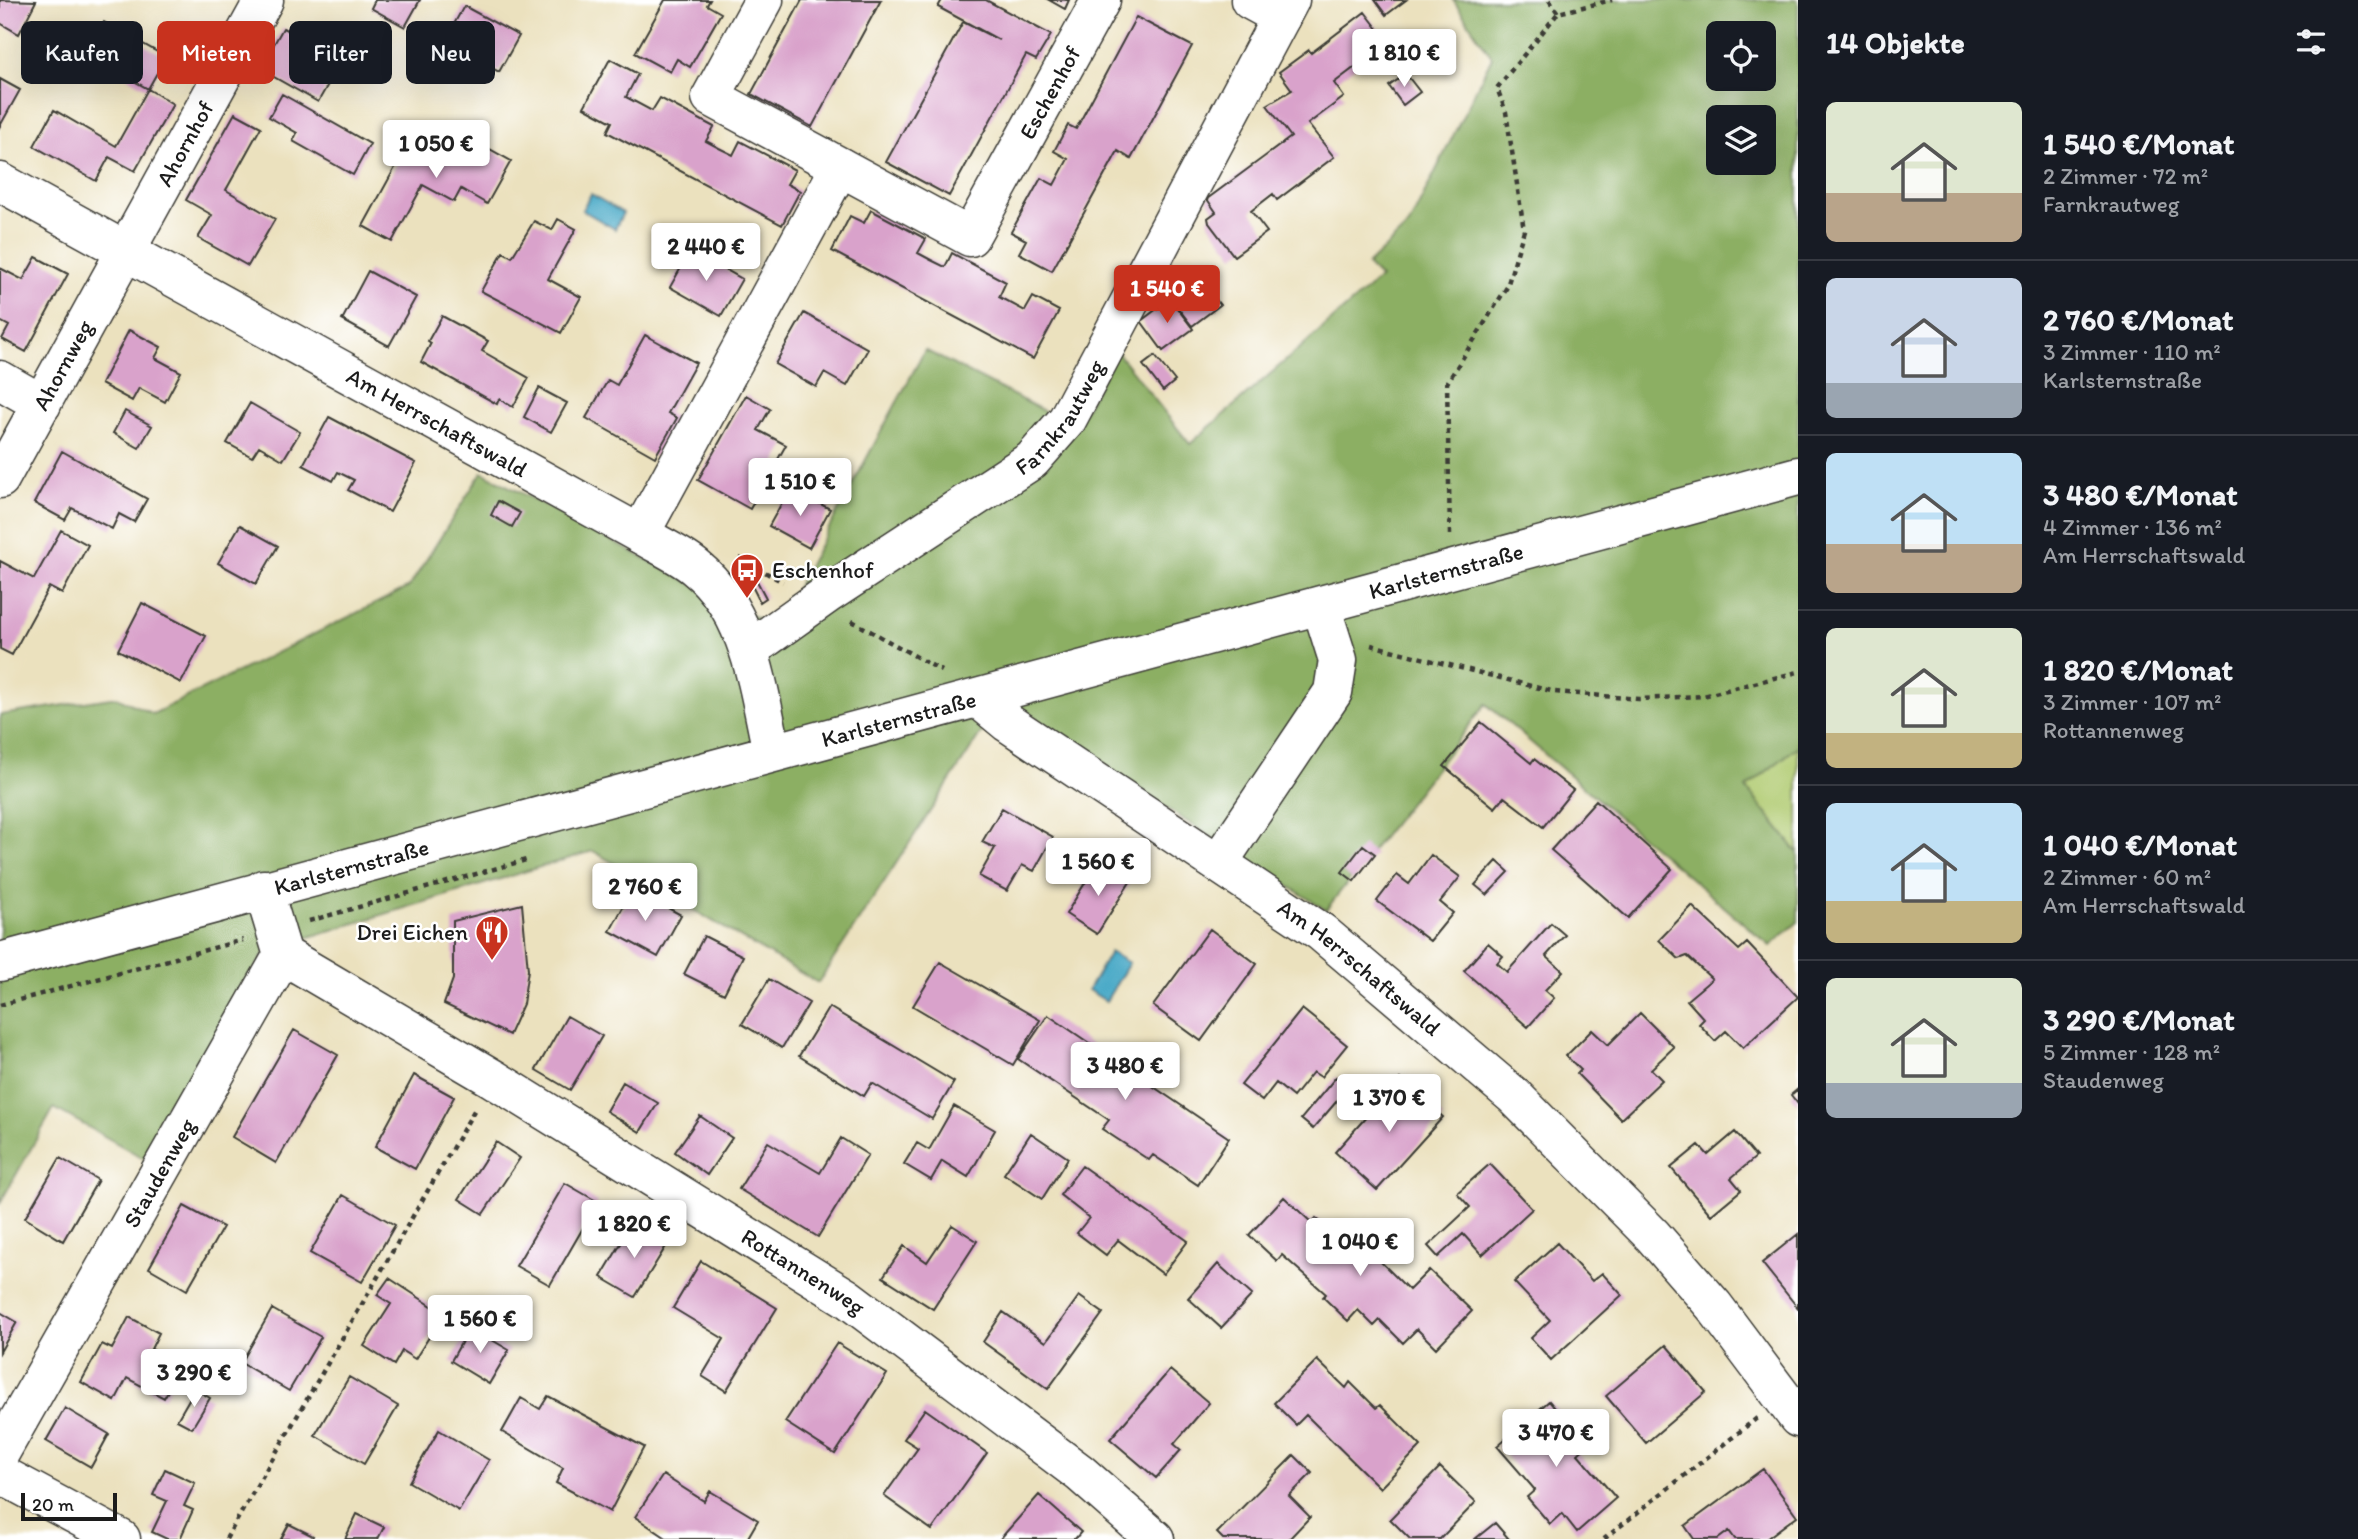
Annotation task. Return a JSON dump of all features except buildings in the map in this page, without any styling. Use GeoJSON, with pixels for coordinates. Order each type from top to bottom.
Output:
{"type":"FeatureCollection","features":[{"type":"Feature","properties":{"kind":"street","name":"Ahornhof"},"geometry":{"type":"LineString","coordinates":[[126,251],[264,0]]}},
{"type":"Feature","properties":{"kind":"street","name":"Eschenhof"},"geometry":{"type":"LineString","coordinates":[[764,0],[711,97],[970,237],[1101,0]]}},
{"type":"Feature","properties":{"kind":"street","name":"Farnkrautweg"},"geometry":{"type":"LineString","coordinates":[[749,650],[828,593],[1032,460],[1067,420],[1273,6]]}},
{"type":"Feature","properties":{"kind":"street"},"geometry":{"type":"LineString","coordinates":[[640,534],[840,167]]}},
{"type":"Feature","properties":{"kind":"street","name":"Am Herrschaftswald"},"geometry":{"type":"LineString","coordinates":[[0,182],[640,534],[696,568],[731,610],[749,650],[772,752]]}},
{"type":"Feature","properties":{"kind":"street","name":"Ahornweg"},"geometry":{"type":"LineString","coordinates":[[0,479],[126,251]]}},
{"type":"Feature","properties":{"kind":"street"},"geometry":{"type":"LineString","coordinates":[[0,380],[42,404]]}},
{"type":"Feature","properties":{"kind":"street","name":"Karlsternstraße"},"geometry":{"type":"LineString","coordinates":[[0,962],[772,752],[979,699],[1325,620],[1798,476]]}},
{"type":"Feature","properties":{"kind":"street"},"geometry":{"type":"LineString","coordinates":[[1219,862],[1328,703],[1338,671],[1338,660],[1325,620]]}},
{"type":"Feature","properties":{"kind":"street","name":"Am Herrschaftswald"},"geometry":{"type":"LineString","coordinates":[[979,699],[1008,723],[1321,932],[1514,1096],[1653,1236],[1793,1399]]}},
{"type":"Feature","properties":{"kind":"street"},"geometry":{"type":"LineString","coordinates":[[263,889],[283,955]]}},
{"type":"Feature","properties":{"kind":"street","name":"Rottannenweg"},"geometry":{"type":"LineString","coordinates":[[283,955],[492,1078],[848,1298],[1080,1473],[1154,1539]]}},
{"type":"Feature","properties":{"kind":"street","name":"Staudenweg"},"geometry":{"type":"LineString","coordinates":[[0,1452],[283,955]]}},
{"type":"Feature","properties":{"kind":"street"},"geometry":{"type":"LineString","coordinates":[[0,1474],[121,1539]]}},
{"type":"Feature","properties":{"kind":"path"},"geometry":{"type":"LineString","coordinates":[[1549,0],[1558,13]]}},
{"type":"Feature","properties":{"kind":"path"},"geometry":{"type":"LineString","coordinates":[[1450,543],[1447,383],[1507,287],[1524,230],[1506,112],[1497,88],[1558,13],[1612,0]]}},
{"type":"Feature","properties":{"kind":"path"},"geometry":{"type":"LineString","coordinates":[[1325,620],[1555,692],[1639,699],[1703,696],[1798,672]]}},
{"type":"Feature","properties":{"kind":"path"},"geometry":{"type":"LineString","coordinates":[[226,1539],[492,1078]]}},
{"type":"Feature","properties":{"kind":"path"},"geometry":{"type":"LineString","coordinates":[[1604,1539],[1793,1399]]}},
{"type":"Feature","properties":{"kind":"green space"},"geometry":{"type":"Polygon","coordinates":[[[1453,0],[1798,0],[1798,746],[1746,788],[1798,853],[1798,922],[1770,946],[1486,704],[1326,910],[1136,789],[993,715],[818,983],[593,851],[266,950],[145,1159],[54,1108],[0,1203],[0,715],[117,697],[153,714],[409,587],[482,472],[775,628],[925,350],[1075,427],[1117,352],[1190,444],[1380,278],[1367,265],[1409,225],[1492,57],[1453,0]]]}},
{"type":"Feature","properties":{"kind":"green space"},"geometry":{"type":"Polygon","coordinates":[[[1798,746],[1798,853],[1746,787],[1798,746]]]}},
{"type":"Feature","properties":{"kind":"water"},"geometry":{"type":"Polygon","coordinates":[[[591,194],[623,213],[615,229],[582,210],[591,194]]]}},
{"type":"Feature","properties":{"kind":"water"},"geometry":{"type":"Polygon","coordinates":[[[1110,952],[1129,963],[1106,1001],[1088,990],[1110,952]]]}},
{"type":"Feature","properties":{"kind":"place","name":"Eschenhof"},"geometry":{"type":"Point","coordinates":[747,600]}},
{"type":"Feature","properties":{"kind":"place","name":"Drei Eichen"},"geometry":{"type":"Point","coordinates":[492,962]}}]}
